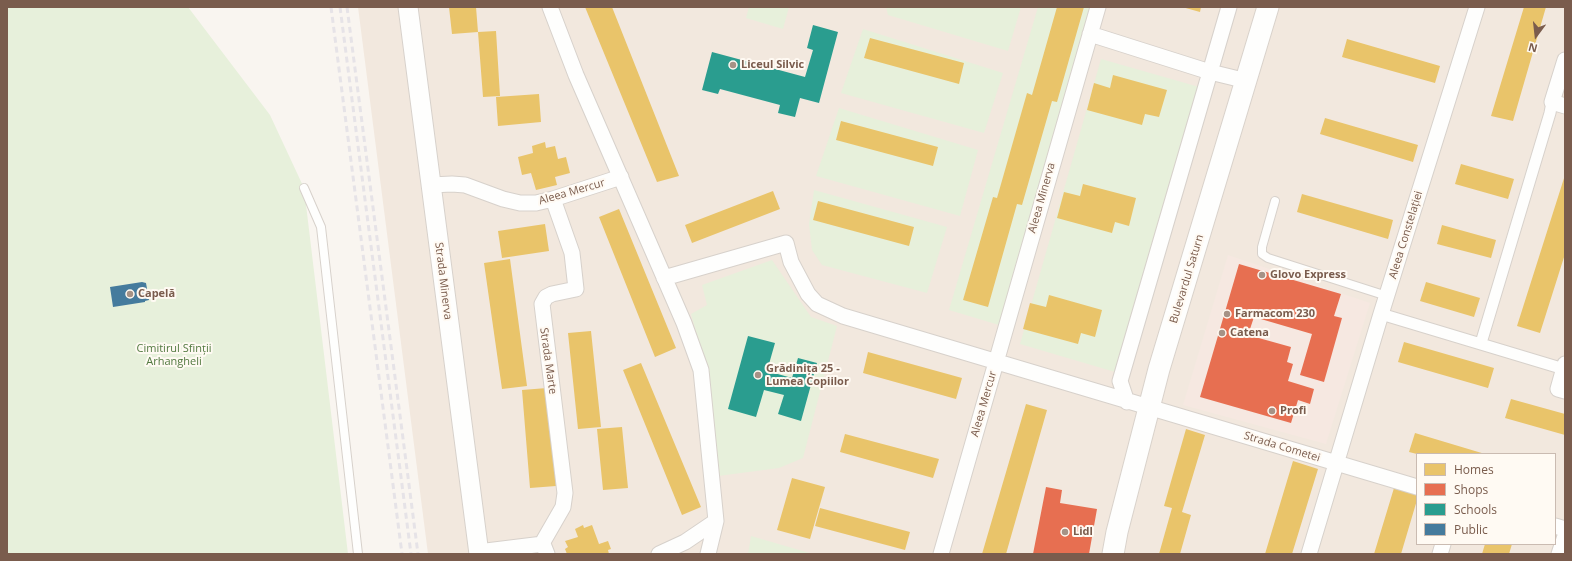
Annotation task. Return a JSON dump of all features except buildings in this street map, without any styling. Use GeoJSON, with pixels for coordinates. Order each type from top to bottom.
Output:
{"type":"FeatureCollection","features":[{"type":"Feature","properties":{"kind":"main road","name":"Bulevardul Saturn"},"geometry":{"type":"LineString","coordinates":[[1113,554],[1116,532],[1148,408],[1268,7]]}},
{"type":"Feature","properties":{"kind":"street","name":"Strada Minerva"},"geometry":{"type":"LineString","coordinates":[[408,7],[478,553]]}},
{"type":"Feature","properties":{"kind":"street","name":"Aleea Mercur"},"geometry":{"type":"LineString","coordinates":[[550,7],[576,75],[684,323],[700,370],[716,521],[708,554]]}},
{"type":"Feature","properties":{"kind":"street","name":"Aleea Minerva"},"geometry":{"type":"LineString","coordinates":[[996,362],[1098,7]]}},
{"type":"Feature","properties":{"kind":"street"},"geometry":{"type":"LineString","coordinates":[[1127,402],[1120,381],[1229,7]]}},
{"type":"Feature","properties":{"kind":"street","name":"Aleea Constelației"},"geometry":{"type":"LineString","coordinates":[[1309,554],[1381,314],[1477,7]]}},
{"type":"Feature","properties":{"kind":"street"},"geometry":{"type":"LineString","coordinates":[[1090,34],[1210,72],[1247,81]]}},
{"type":"Feature","properties":{"kind":"street"},"geometry":{"type":"LineString","coordinates":[[1482,343],[1550,113],[1558,104],[1565,60]]}},
{"type":"Feature","properties":{"kind":"street","name":"Aleea Mercur"},"geometry":{"type":"LineString","coordinates":[[430,185],[465,185],[520,203],[536,203],[621,177]]}},
{"type":"Feature","properties":{"kind":"street","name":"Strada Marte"},"geometry":{"type":"LineString","coordinates":[[478,553],[545,549],[546,534],[563,507],[565,493],[542,304],[546,297],[552,294],[576,289],[572,253],[553,199]]}},
{"type":"Feature","properties":{"kind":"street"},"geometry":{"type":"LineString","coordinates":[[664,278],[786,243],[791,262],[808,294],[818,304],[828,310],[996,362]]}},
{"type":"Feature","properties":{"kind":"street"},"geometry":{"type":"LineString","coordinates":[[1381,314],[1564,366],[1558,389],[1565,391]]}},
{"type":"Feature","properties":{"kind":"street","name":"Aleea Mercur"},"geometry":{"type":"LineString","coordinates":[[941,554],[996,362],[1127,402]]}},
{"type":"Feature","properties":{"kind":"street","name":"Strada Cometei"},"geometry":{"type":"LineString","coordinates":[[1127,402],[1416,486]]}},
{"type":"Feature","properties":{"kind":"street"},"geometry":{"type":"LineString","coordinates":[[659,554],[685,542],[716,521]]}},
{"type":"Feature","properties":{"kind":"street"},"geometry":{"type":"LineString","coordinates":[[1559,554],[1565,536]]}},
{"type":"Feature","properties":{"kind":"lane"},"geometry":{"type":"LineString","coordinates":[[304,188],[321,227],[358,554]]}},
{"type":"Feature","properties":{"kind":"lane"},"geometry":{"type":"LineString","coordinates":[[1275,202],[1262,247],[1262,254],[1268,258],[1387,296]]}},
{"type":"Feature","properties":{"kind":"shaded area"},"geometry":{"type":"Polygon","coordinates":[[[358,7],[1565,7],[1565,554],[428,554],[358,7]]]}},
{"type":"Feature","properties":{"kind":"shaded area"},"geometry":{"type":"Polygon","coordinates":[[[1228,255],[1370,303],[1326,444],[1183,405],[1228,255]]]}},
{"type":"Feature","properties":{"kind":"green space","name":"Cimitirul Sfinții Arhangheli"},"geometry":{"type":"Polygon","coordinates":[[[7,7],[188,7],[270,115],[304,188],[348,554],[7,554],[7,7]]]}},
{"type":"Feature","properties":{"kind":"green space"},"geometry":{"type":"Polygon","coordinates":[[[749,7],[789,7],[783,29],[746,18],[749,7]]]}},
{"type":"Feature","properties":{"kind":"green space"},"geometry":{"type":"Polygon","coordinates":[[[886,7],[1021,7],[1008,51],[888,15],[886,7]]]}},
{"type":"Feature","properties":{"kind":"green space"},"geometry":{"type":"Polygon","coordinates":[[[1038,7],[1092,7],[999,325],[949,310],[1038,7]]]}},
{"type":"Feature","properties":{"kind":"green space"},"geometry":{"type":"Polygon","coordinates":[[[863,29],[1003,73],[984,133],[841,93],[863,29]]]}},
{"type":"Feature","properties":{"kind":"green space"},"geometry":{"type":"Polygon","coordinates":[[[1101,59],[1199,87],[1115,372],[1020,344],[1101,59]]]}},
{"type":"Feature","properties":{"kind":"green space"},"geometry":{"type":"Polygon","coordinates":[[[839,108],[978,150],[960,216],[816,176],[839,108]]]}},
{"type":"Feature","properties":{"kind":"green space"},"geometry":{"type":"Polygon","coordinates":[[[814,190],[947,227],[927,293],[822,265],[812,250],[809,224],[814,190]]]}},
{"type":"Feature","properties":{"kind":"green space"},"geometry":{"type":"Polygon","coordinates":[[[772,260],[811,317],[837,326],[803,458],[779,468],[718,476],[707,372],[691,314],[707,305],[702,285],[772,260]]]}},
{"type":"Feature","properties":{"kind":"green space"},"geometry":{"type":"Polygon","coordinates":[[[751,536],[813,554],[748,554],[751,536]]]}},
{"type":"Feature","properties":{"kind":"railway"},"geometry":{"type":"LineString","coordinates":[[331,7],[402,554]]}},
{"type":"Feature","properties":{"kind":"railway"},"geometry":{"type":"LineString","coordinates":[[340,7],[411,554]]}},
{"type":"Feature","properties":{"kind":"railway"},"geometry":{"type":"LineString","coordinates":[[347,7],[418,554]]}},
{"type":"Feature","properties":{"kind":"place","name":"Liceul Silvic"},"geometry":{"type":"Point","coordinates":[733,65]}},
{"type":"Feature","properties":{"kind":"place","name":"Glovo Express"},"geometry":{"type":"Point","coordinates":[1262,275]}},
{"type":"Feature","properties":{"kind":"place","name":"Capelă"},"geometry":{"type":"Point","coordinates":[130,294]}},
{"type":"Feature","properties":{"kind":"place","name":"Farmacom 230"},"geometry":{"type":"Point","coordinates":[1227,314]}},
{"type":"Feature","properties":{"kind":"place","name":"Catena"},"geometry":{"type":"Point","coordinates":[1222,333]}},
{"type":"Feature","properties":{"kind":"place","name":"Grădinița 25 - Lumea Copiilor"},"geometry":{"type":"Point","coordinates":[758,375]}},
{"type":"Feature","properties":{"kind":"place","name":"Profi"},"geometry":{"type":"Point","coordinates":[1272,411]}},
{"type":"Feature","properties":{"kind":"place","name":"Lidl"},"geometry":{"type":"Point","coordinates":[1065,532]}}]}
